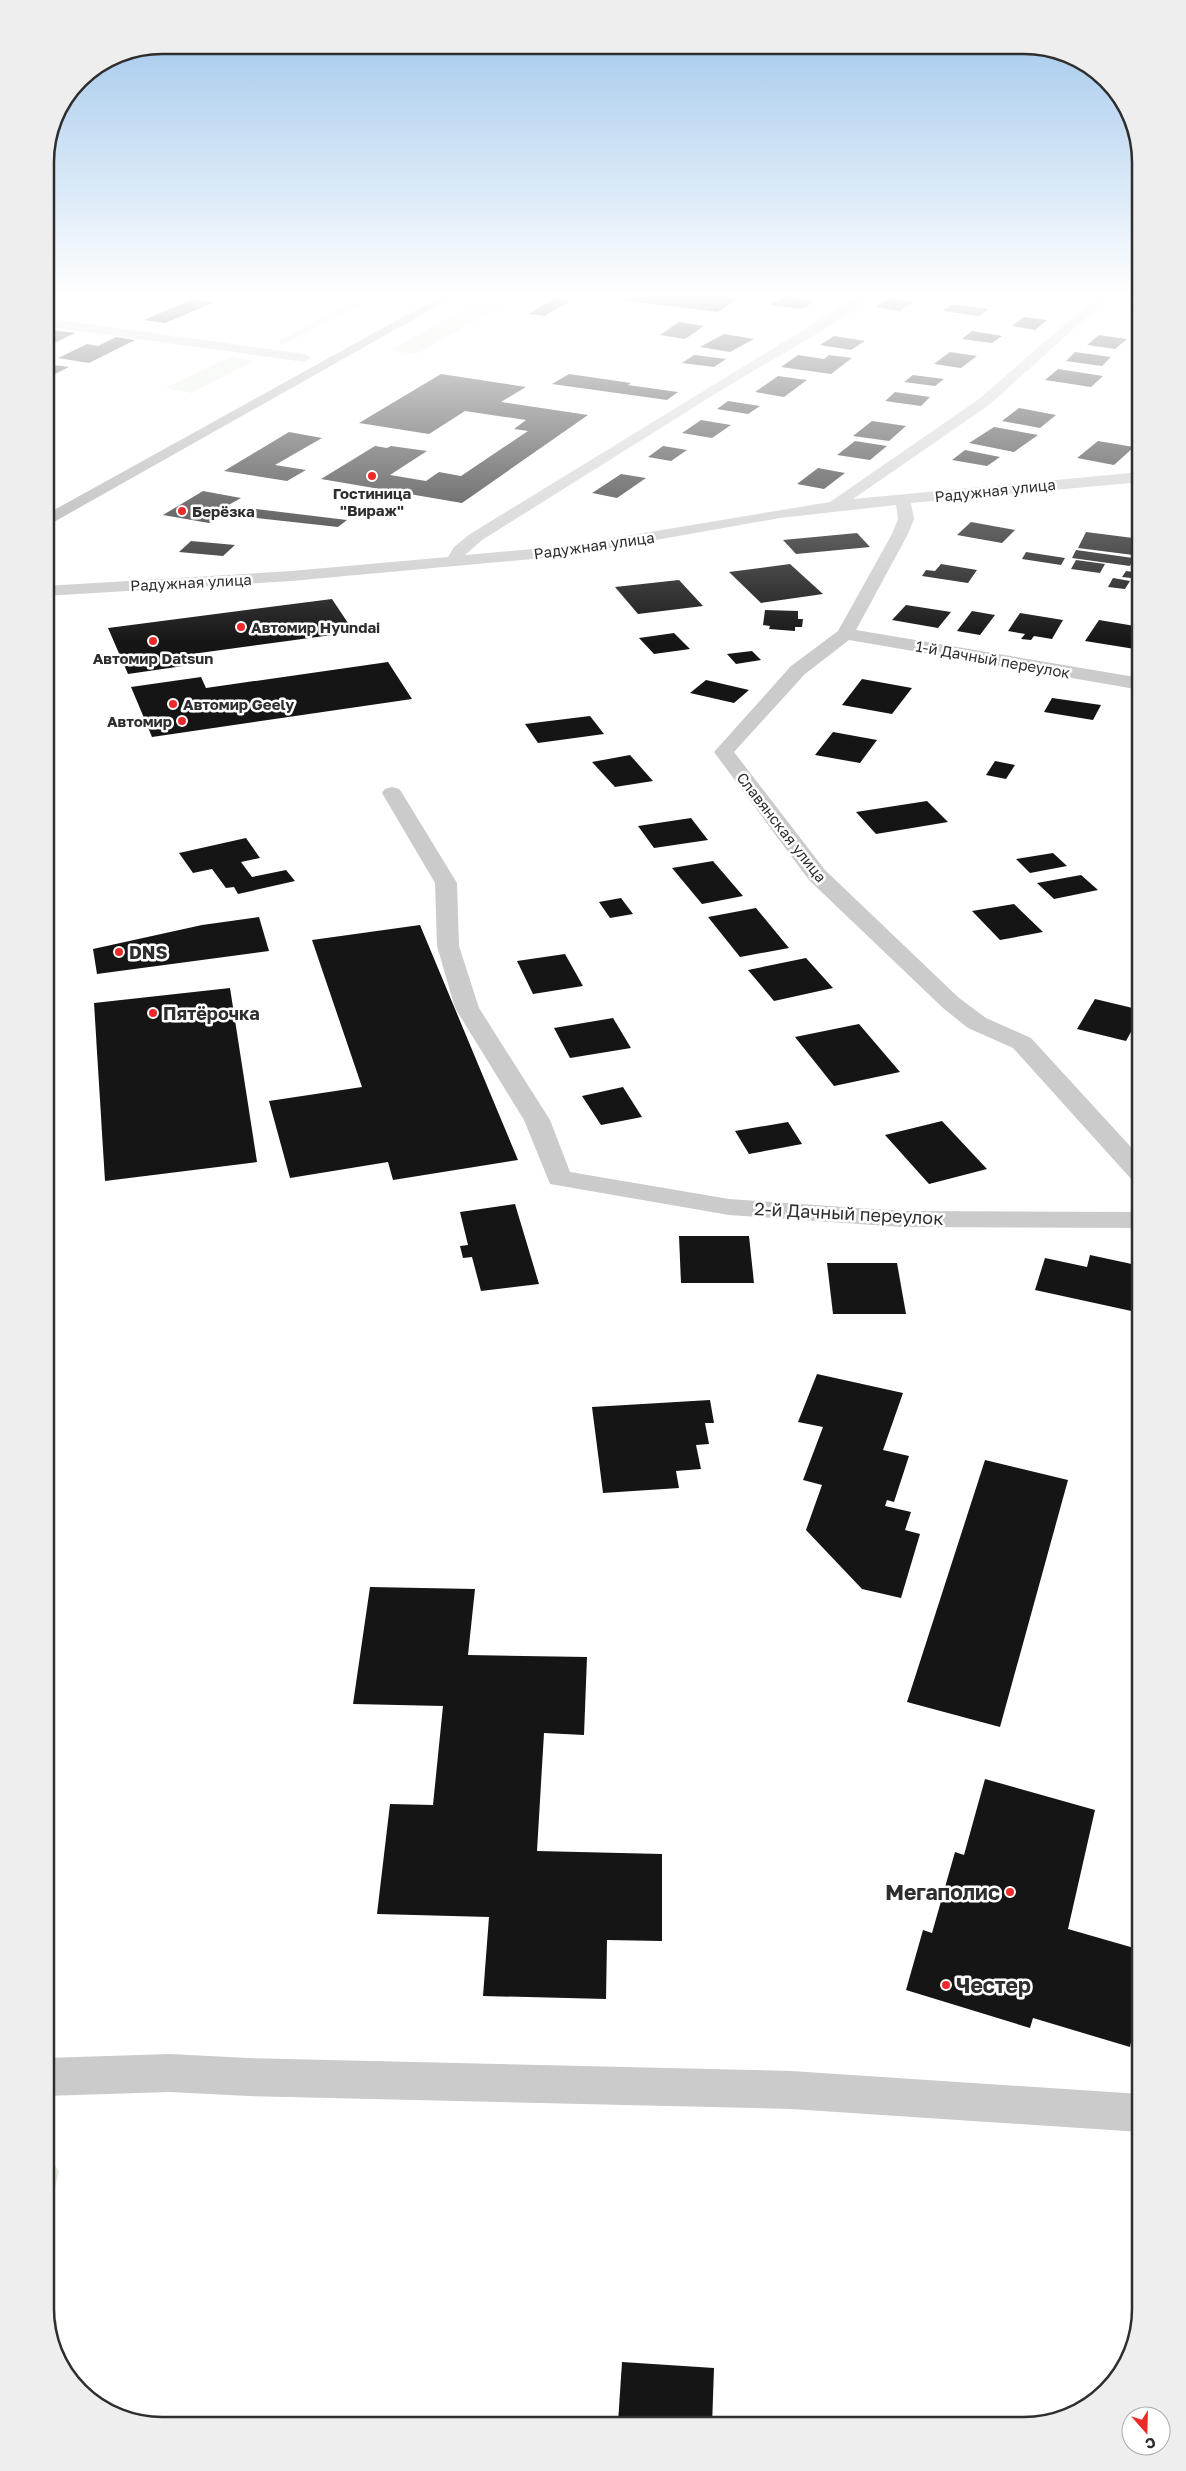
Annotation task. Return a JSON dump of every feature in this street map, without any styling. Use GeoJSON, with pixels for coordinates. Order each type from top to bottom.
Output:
{"type":"FeatureCollection","features":[{"type":"Feature","properties":{"kind":"main road"},"geometry":{"type":"LineString","coordinates":[[54,517],[240,412]]}},
{"type":"Feature","properties":{"kind":"street"},"geometry":{"type":"LineString","coordinates":[[453,561],[460,551],[476,537],[676,412]]}},
{"type":"Feature","properties":{"kind":"street"},"geometry":{"type":"LineString","coordinates":[[832,506],[969,412]]}},
{"type":"Feature","properties":{"kind":"street","name":"Радужная улица"},"geometry":{"type":"LineString","coordinates":[[54,590],[291,576],[607,546],[762,516],[832,506],[1132,478]]}},
{"type":"Feature","properties":{"kind":"street","name":"Славянская улица"},"geometry":{"type":"LineString","coordinates":[[903,500],[906,519],[900,534],[845,634],[798,670],[724,752],[817,875],[911,967],[951,1003],[977,1023],[1022,1043],[1132,1164]]}},
{"type":"Feature","properties":{"kind":"street","name":"1-й Дачный переулок"},"geometry":{"type":"LineString","coordinates":[[845,634],[1132,682]]}},
{"type":"Feature","properties":{"kind":"street","name":"2-й Дачный переулок"},"geometry":{"type":"LineString","coordinates":[[392,793],[446,883],[448,946],[466,1008],[537,1120],[559,1178],[729,1207],[902,1219],[1132,1220]]}},
{"type":"Feature","properties":{"kind":"street"},"geometry":{"type":"LineString","coordinates":[[54,2077],[170,2073],[248,2077],[791,2090],[1132,2112]]}},
{"type":"Feature","properties":{"kind":"green space"},"geometry":{"type":"Polygon","coordinates":[[[54,2164],[59,2171],[54,2193],[54,2164]]]}},
{"type":"Feature","properties":{"kind":"green space"},"geometry":{"type":"Polygon","coordinates":[[[55,2320],[57,2320],[59,2345],[55,2320]]]}},
{"type":"Feature","properties":{"kind":"building"},"geometry":{"type":"Polygon","coordinates":[[[377,412],[463,412],[429,434],[359,423],[377,412]]]}},
{"type":"Feature","properties":{"kind":"building"},"geometry":{"type":"Polygon","coordinates":[[[474,412],[570,412],[588,415],[462,503],[321,479],[375,446],[387,448],[391,446],[427,451],[390,475],[426,481],[439,472],[461,476],[528,431],[514,429],[526,420],[474,412]]]}},
{"type":"Feature","properties":{"kind":"building"},"geometry":{"type":"Polygon","coordinates":[[[1013,412],[1042,412],[1056,415],[1040,428],[1002,421],[1013,412]]]}},
{"type":"Feature","properties":{"kind":"building"},"geometry":{"type":"Polygon","coordinates":[[[701,420],[731,425],[712,438],[682,433],[701,420]]]}},
{"type":"Feature","properties":{"kind":"building"},"geometry":{"type":"Polygon","coordinates":[[[872,421],[906,426],[889,441],[853,436],[872,421]]]}},
{"type":"Feature","properties":{"kind":"building"},"geometry":{"type":"Polygon","coordinates":[[[994,427],[1038,435],[1014,452],[969,443],[994,427]]]}},
{"type":"Feature","properties":{"kind":"building"},"geometry":{"type":"Polygon","coordinates":[[[289,432],[322,438],[275,465],[306,470],[287,481],[224,471],[289,432]]]}},
{"type":"Feature","properties":{"kind":"building"},"geometry":{"type":"Polygon","coordinates":[[[855,441],[887,446],[870,460],[837,455],[855,441]]]}},
{"type":"Feature","properties":{"kind":"building"},"geometry":{"type":"Polygon","coordinates":[[[1098,441],[1132,447],[1114,465],[1077,458],[1098,441]]]}},
{"type":"Feature","properties":{"kind":"building"},"geometry":{"type":"Polygon","coordinates":[[[663,446],[687,450],[671,461],[648,457],[663,446]]]}},
{"type":"Feature","properties":{"kind":"building"},"geometry":{"type":"Polygon","coordinates":[[[965,450],[1000,457],[987,466],[952,460],[965,450]]]}},
{"type":"Feature","properties":{"kind":"building"},"geometry":{"type":"Polygon","coordinates":[[[818,468],[845,473],[824,489],[797,484],[818,468]]]}},
{"type":"Feature","properties":{"kind":"building"},"geometry":{"type":"Polygon","coordinates":[[[621,474],[646,478],[617,498],[592,493],[621,474]]]}},
{"type":"Feature","properties":{"kind":"building"},"geometry":{"type":"Polygon","coordinates":[[[203,491],[241,498],[223,508],[231,510],[209,523],[163,515],[203,491]]]}},
{"type":"Feature","properties":{"kind":"building"},"geometry":{"type":"Polygon","coordinates":[[[256,509],[347,520],[338,527],[247,517],[256,509]]]}},
{"type":"Feature","properties":{"kind":"building"},"geometry":{"type":"Polygon","coordinates":[[[971,522],[1015,530],[1002,543],[957,535],[971,522]]]}},
{"type":"Feature","properties":{"kind":"building"},"geometry":{"type":"Polygon","coordinates":[[[1086,532],[1132,538],[1132,555],[1078,548],[1086,532]]]}},
{"type":"Feature","properties":{"kind":"building"},"geometry":{"type":"Polygon","coordinates":[[[857,533],[870,547],[796,554],[783,540],[857,533]]]}},
{"type":"Feature","properties":{"kind":"building"},"geometry":{"type":"Polygon","coordinates":[[[191,541],[235,545],[223,556],[179,552],[191,541]]]}},
{"type":"Feature","properties":{"kind":"building"},"geometry":{"type":"Polygon","coordinates":[[[1076,550],[1132,558],[1132,561],[1130,566],[1072,558],[1076,550]]]}},
{"type":"Feature","properties":{"kind":"building"},"geometry":{"type":"Polygon","coordinates":[[[1026,552],[1065,558],[1061,565],[1022,559],[1026,552]]]}},
{"type":"Feature","properties":{"kind":"building"},"geometry":{"type":"Polygon","coordinates":[[[1076,560],[1105,564],[1100,573],[1071,569],[1076,560]]]}},
{"type":"Feature","properties":{"kind":"building"},"geometry":{"type":"Polygon","coordinates":[[[790,564],[823,594],[761,603],[729,572],[790,564]]]}},
{"type":"Feature","properties":{"kind":"building"},"geometry":{"type":"Polygon","coordinates":[[[941,564],[977,570],[968,583],[922,576],[926,570],[935,571],[941,564]]]}},
{"type":"Feature","properties":{"kind":"building"},"geometry":{"type":"Polygon","coordinates":[[[1126,571],[1132,572],[1132,578],[1122,577],[1126,571]]]}},
{"type":"Feature","properties":{"kind":"building"},"geometry":{"type":"Polygon","coordinates":[[[1113,578],[1130,581],[1125,589],[1108,587],[1113,578]]]}},
{"type":"Feature","properties":{"kind":"building"},"geometry":{"type":"Polygon","coordinates":[[[679,580],[703,606],[638,614],[615,587],[679,580]]]}},
{"type":"Feature","properties":{"kind":"building"},"geometry":{"type":"Polygon","coordinates":[[[332,599],[354,632],[192,654],[197,664],[128,674],[108,628],[332,599]]]}},
{"type":"Feature","properties":{"kind":"building"},"geometry":{"type":"Polygon","coordinates":[[[906,605],[951,612],[938,628],[892,620],[906,605]]]}},
{"type":"Feature","properties":{"kind":"building"},"geometry":{"type":"Polygon","coordinates":[[[765,610],[798,611],[798,619],[803,619],[802,627],[795,627],[795,631],[769,629],[770,626],[763,625],[765,610]]]}},
{"type":"Feature","properties":{"kind":"building"},"geometry":{"type":"Polygon","coordinates":[[[972,611],[995,615],[980,635],[957,631],[972,611]]]}},
{"type":"Feature","properties":{"kind":"building"},"geometry":{"type":"Polygon","coordinates":[[[1020,613],[1063,620],[1052,639],[1034,636],[1031,640],[1021,639],[1025,634],[1008,631],[1020,613]]]}},
{"type":"Feature","properties":{"kind":"building"},"geometry":{"type":"Polygon","coordinates":[[[1099,620],[1132,626],[1132,649],[1085,641],[1099,620]]]}},
{"type":"Feature","properties":{"kind":"building"},"geometry":{"type":"Polygon","coordinates":[[[674,633],[690,649],[654,654],[639,638],[674,633]]]}},
{"type":"Feature","properties":{"kind":"building"},"geometry":{"type":"Polygon","coordinates":[[[752,651],[761,660],[736,664],[727,654],[752,651]]]}},
{"type":"Feature","properties":{"kind":"building"},"geometry":{"type":"Polygon","coordinates":[[[388,662],[412,699],[152,737],[131,687],[201,677],[206,688],[388,662]]]}},
{"type":"Feature","properties":{"kind":"building"},"geometry":{"type":"Polygon","coordinates":[[[862,679],[912,688],[892,714],[842,705],[862,679]]]}},
{"type":"Feature","properties":{"kind":"building"},"geometry":{"type":"Polygon","coordinates":[[[706,680],[749,690],[734,703],[690,693],[706,680]]]}},
{"type":"Feature","properties":{"kind":"building"},"geometry":{"type":"Polygon","coordinates":[[[1052,698],[1101,705],[1093,720],[1044,712],[1052,698]]]}},
{"type":"Feature","properties":{"kind":"building"},"geometry":{"type":"Polygon","coordinates":[[[590,716],[604,734],[538,743],[525,724],[590,716]]]}},
{"type":"Feature","properties":{"kind":"building"},"geometry":{"type":"Polygon","coordinates":[[[833,732],[877,740],[860,763],[815,755],[833,732]]]}},
{"type":"Feature","properties":{"kind":"building"},"geometry":{"type":"Polygon","coordinates":[[[630,755],[653,781],[615,787],[592,762],[630,755]]]}},
{"type":"Feature","properties":{"kind":"building"},"geometry":{"type":"Polygon","coordinates":[[[995,761],[1015,765],[1006,779],[986,775],[995,761]]]}},
{"type":"Feature","properties":{"kind":"building"},"geometry":{"type":"Polygon","coordinates":[[[927,801],[948,822],[876,834],[856,812],[927,801]]]}},
{"type":"Feature","properties":{"kind":"building"},"geometry":{"type":"Polygon","coordinates":[[[691,818],[708,840],[654,848],[638,826],[691,818]]]}},
{"type":"Feature","properties":{"kind":"building"},"geometry":{"type":"Polygon","coordinates":[[[246,838],[260,858],[241,862],[252,877],[286,870],[295,881],[238,894],[234,887],[226,888],[212,869],[193,873],[179,853],[246,838]]]}},
{"type":"Feature","properties":{"kind":"building"},"geometry":{"type":"Polygon","coordinates":[[[1053,853],[1067,866],[1030,873],[1016,859],[1053,853]]]}},
{"type":"Feature","properties":{"kind":"building"},"geometry":{"type":"Polygon","coordinates":[[[713,861],[743,896],[702,904],[672,868],[713,861]]]}},
{"type":"Feature","properties":{"kind":"building"},"geometry":{"type":"Polygon","coordinates":[[[1081,875],[1098,890],[1054,899],[1037,883],[1081,875]]]}},
{"type":"Feature","properties":{"kind":"building"},"geometry":{"type":"Polygon","coordinates":[[[621,898],[633,914],[610,918],[599,902],[621,898]]]}},
{"type":"Feature","properties":{"kind":"building"},"geometry":{"type":"Polygon","coordinates":[[[1014,904],[1043,932],[1000,940],[972,911],[1014,904]]]}},
{"type":"Feature","properties":{"kind":"building"},"geometry":{"type":"Polygon","coordinates":[[[756,908],[789,948],[740,957],[708,917],[756,908]]]}},
{"type":"Feature","properties":{"kind":"building"},"geometry":{"type":"Polygon","coordinates":[[[259,917],[269,951],[97,974],[93,949],[202,925],[259,917]]]}},
{"type":"Feature","properties":{"kind":"building"},"geometry":{"type":"Polygon","coordinates":[[[420,925],[518,1160],[393,1180],[388,1162],[290,1178],[269,1101],[362,1087],[312,940],[420,925]]]}},
{"type":"Feature","properties":{"kind":"building"},"geometry":{"type":"Polygon","coordinates":[[[565,954],[583,986],[533,994],[517,961],[565,954]]]}},
{"type":"Feature","properties":{"kind":"building"},"geometry":{"type":"Polygon","coordinates":[[[806,958],[833,988],[774,1001],[748,970],[806,958]]]}},
{"type":"Feature","properties":{"kind":"building"},"geometry":{"type":"Polygon","coordinates":[[[230,988],[257,1162],[105,1181],[94,1003],[230,988]]]}},
{"type":"Feature","properties":{"kind":"building"},"geometry":{"type":"Polygon","coordinates":[[[1095,999],[1132,1008],[1132,1030],[1126,1041],[1077,1029],[1095,999]]]}},
{"type":"Feature","properties":{"kind":"building"},"geometry":{"type":"Polygon","coordinates":[[[613,1018],[631,1048],[570,1058],[554,1028],[613,1018]]]}},
{"type":"Feature","properties":{"kind":"building"},"geometry":{"type":"Polygon","coordinates":[[[859,1024],[900,1072],[834,1086],[795,1037],[859,1024]]]}},
{"type":"Feature","properties":{"kind":"building"},"geometry":{"type":"Polygon","coordinates":[[[623,1087],[642,1117],[601,1125],[582,1096],[623,1087]]]}},
{"type":"Feature","properties":{"kind":"building"},"geometry":{"type":"Polygon","coordinates":[[[942,1121],[987,1169],[929,1184],[885,1135],[942,1121]]]}},
{"type":"Feature","properties":{"kind":"building"},"geometry":{"type":"Polygon","coordinates":[[[788,1122],[802,1144],[749,1154],[735,1131],[788,1122]]]}},
{"type":"Feature","properties":{"kind":"building"},"geometry":{"type":"Polygon","coordinates":[[[515,1204],[539,1284],[481,1291],[472,1257],[463,1258],[460,1246],[468,1245],[460,1212],[515,1204]]]}},
{"type":"Feature","properties":{"kind":"building"},"geometry":{"type":"Polygon","coordinates":[[[679,1236],[749,1236],[754,1283],[681,1283],[679,1236]]]}},
{"type":"Feature","properties":{"kind":"building"},"geometry":{"type":"Polygon","coordinates":[[[1090,1255],[1132,1264],[1132,1311],[1035,1290],[1045,1258],[1087,1267],[1090,1255]]]}},
{"type":"Feature","properties":{"kind":"building"},"geometry":{"type":"Polygon","coordinates":[[[827,1263],[897,1263],[906,1314],[833,1314],[827,1263]]]}},
{"type":"Feature","properties":{"kind":"building"},"geometry":{"type":"Polygon","coordinates":[[[817,1374],[903,1393],[883,1450],[909,1456],[894,1502],[887,1500],[885,1506],[911,1512],[905,1530],[920,1534],[901,1598],[862,1589],[806,1530],[822,1485],[803,1480],[823,1427],[798,1422],[817,1374]]]}},
{"type":"Feature","properties":{"kind":"building"},"geometry":{"type":"Polygon","coordinates":[[[710,1400],[714,1423],[705,1423],[709,1444],[696,1445],[701,1469],[676,1471],[679,1488],[603,1493],[592,1407],[710,1400]]]}},
{"type":"Feature","properties":{"kind":"building"},"geometry":{"type":"Polygon","coordinates":[[[985,1460],[1068,1480],[1000,1727],[907,1702],[985,1460]]]}},
{"type":"Feature","properties":{"kind":"building"},"geometry":{"type":"Polygon","coordinates":[[[370,1587],[475,1589],[468,1655],[587,1657],[584,1735],[544,1733],[537,1851],[662,1854],[662,1941],[607,1940],[606,1999],[483,1996],[489,1917],[377,1914],[390,1804],[433,1805],[443,1706],[353,1704],[370,1587]]]}},
{"type":"Feature","properties":{"kind":"building","name":"Мегаполис"},"geometry":{"type":"Polygon","coordinates":[[[985,1779],[1095,1810],[1068,1929],[1132,1947],[1132,2037],[1130,2047],[1033,2018],[1030,2028],[906,1990],[923,1930],[932,1933],[955,1852],[964,1855],[985,1779]]]}},
{"type":"Feature","properties":{"kind":"building"},"geometry":{"type":"Polygon","coordinates":[[[622,2362],[714,2368],[712,2417],[618,2417],[622,2362]]]}},
{"type":"Feature","properties":{"kind":"place","name":"Гостиница \"Вираж\""},"geometry":{"type":"Point","coordinates":[372,476]}},
{"type":"Feature","properties":{"kind":"place","name":"Берёзка"},"geometry":{"type":"Point","coordinates":[182,511]}},
{"type":"Feature","properties":{"kind":"place","name":"Автомир Hyundai"},"geometry":{"type":"Point","coordinates":[241,627]}},
{"type":"Feature","properties":{"kind":"place","name":"Автомир Datsun"},"geometry":{"type":"Point","coordinates":[153,641]}},
{"type":"Feature","properties":{"kind":"place","name":"Автомир Geely"},"geometry":{"type":"Point","coordinates":[173,704]}},
{"type":"Feature","properties":{"kind":"place","name":"Автомир"},"geometry":{"type":"Point","coordinates":[182,721]}},
{"type":"Feature","properties":{"kind":"place","name":"DNS"},"geometry":{"type":"Point","coordinates":[119,952]}},
{"type":"Feature","properties":{"kind":"place","name":"Пятёрочка"},"geometry":{"type":"Point","coordinates":[153,1013]}},
{"type":"Feature","properties":{"kind":"place","name":"Мегаполис"},"geometry":{"type":"Point","coordinates":[1010,1892]}},
{"type":"Feature","properties":{"kind":"place","name":"Честер"},"geometry":{"type":"Point","coordinates":[946,1985]}}]}
